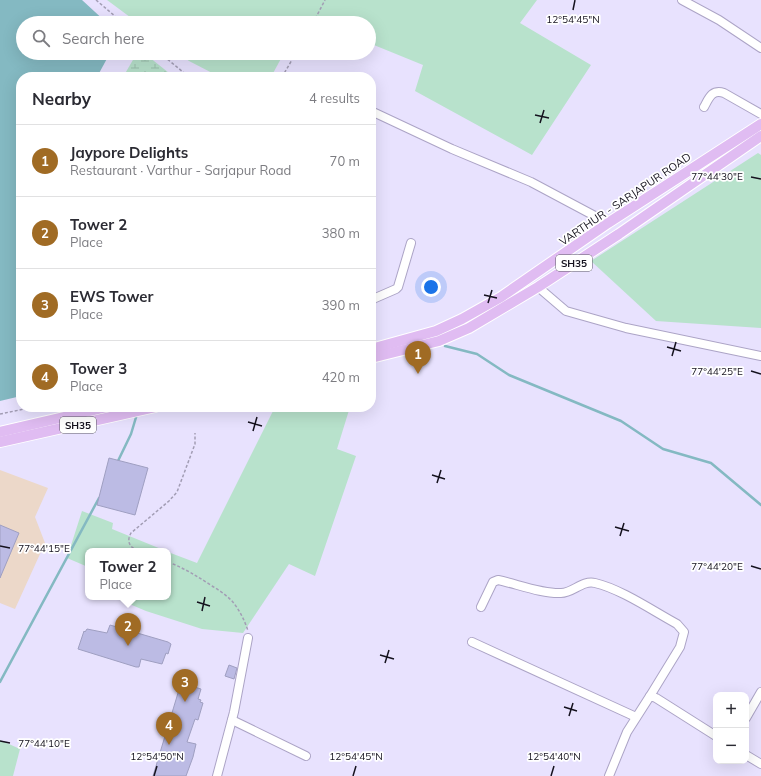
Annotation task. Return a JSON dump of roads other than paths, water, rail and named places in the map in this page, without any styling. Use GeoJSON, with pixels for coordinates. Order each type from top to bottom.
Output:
{"type":"FeatureCollection","features":[{"type":"Feature","properties":{"kind":"main road","name":"VARTHUR - SARJAPUR ROAD"},"geometry":{"type":"LineString","coordinates":[[376,348],[436,331],[501,298],[608,223],[761,124]]}},
{"type":"Feature","properties":{"kind":"main road","name":"SH35"},"geometry":{"type":"LineString","coordinates":[[376,357],[439,341],[469,328],[538,287],[619,234],[761,136]]}},
{"type":"Feature","properties":{"kind":"main road","name":"SH35"},"geometry":{"type":"LineString","coordinates":[[0,432],[86,412]]}},
{"type":"Feature","properties":{"kind":"main road","name":"SH35"},"geometry":{"type":"LineString","coordinates":[[0,442],[133,412]]}},
{"type":"Feature","properties":{"kind":"street"},"geometry":{"type":"LineString","coordinates":[[682,0],[719,20],[761,48]]}},
{"type":"Feature","properties":{"kind":"street"},"geometry":{"type":"LineString","coordinates":[[704,107],[709,97],[714,92],[719,91],[761,114]]}},
{"type":"Feature","properties":{"kind":"street"},"geometry":{"type":"LineString","coordinates":[[376,113],[452,149],[531,182],[608,223]]}},
{"type":"Feature","properties":{"kind":"street"},"geometry":{"type":"LineString","coordinates":[[376,299],[398,287],[411,243]]}},
{"type":"Feature","properties":{"kind":"street"},"geometry":{"type":"LineString","coordinates":[[538,287],[566,311],[626,328],[761,356]]}},
{"type":"Feature","properties":{"kind":"street"},"geometry":{"type":"LineString","coordinates":[[481,607],[493,582],[498,580],[553,593],[564,593],[582,584],[594,583],[614,589],[677,624],[684,632],[680,647],[627,732],[609,776]]}},
{"type":"Feature","properties":{"kind":"street"},"geometry":{"type":"LineString","coordinates":[[216,776],[232,720],[248,638]]}},
{"type":"Feature","properties":{"kind":"street"},"geometry":{"type":"LineString","coordinates":[[472,642],[636,717]]}},
{"type":"Feature","properties":{"kind":"street"},"geometry":{"type":"LineString","coordinates":[[749,713],[761,692]]}},
{"type":"Feature","properties":{"kind":"street"},"geometry":{"type":"LineString","coordinates":[[650,696],[656,698],[713,734]]}},
{"type":"Feature","properties":{"kind":"street"},"geometry":{"type":"LineString","coordinates":[[232,720],[306,756]]}},
{"type":"Feature","properties":{"kind":"street"},"geometry":{"type":"LineString","coordinates":[[749,757],[761,764]]}},
{"type":"Feature","properties":{"kind":"waterway"},"geometry":{"type":"LineString","coordinates":[[445,346],[477,354],[509,375],[621,421],[663,449],[711,463],[761,505]]}},
{"type":"Feature","properties":{"kind":"waterway"},"geometry":{"type":"LineString","coordinates":[[117,463],[131,434],[137,414]]}},
{"type":"Feature","properties":{"kind":"waterway"},"geometry":{"type":"LineString","coordinates":[[0,682],[99,498]]}},
{"type":"Feature","properties":{"kind":"place","name":"Jaypore Delights"},"geometry":{"type":"Point","coordinates":[418,374]}},
{"type":"Feature","properties":{"kind":"place","name":"Tower 2"},"geometry":{"type":"Point","coordinates":[128,646]}},
{"type":"Feature","properties":{"kind":"place","name":"EWS Tower"},"geometry":{"type":"Point","coordinates":[185,702]}},
{"type":"Feature","properties":{"kind":"place","name":"Tower 3"},"geometry":{"type":"Point","coordinates":[169,745]}}]}
